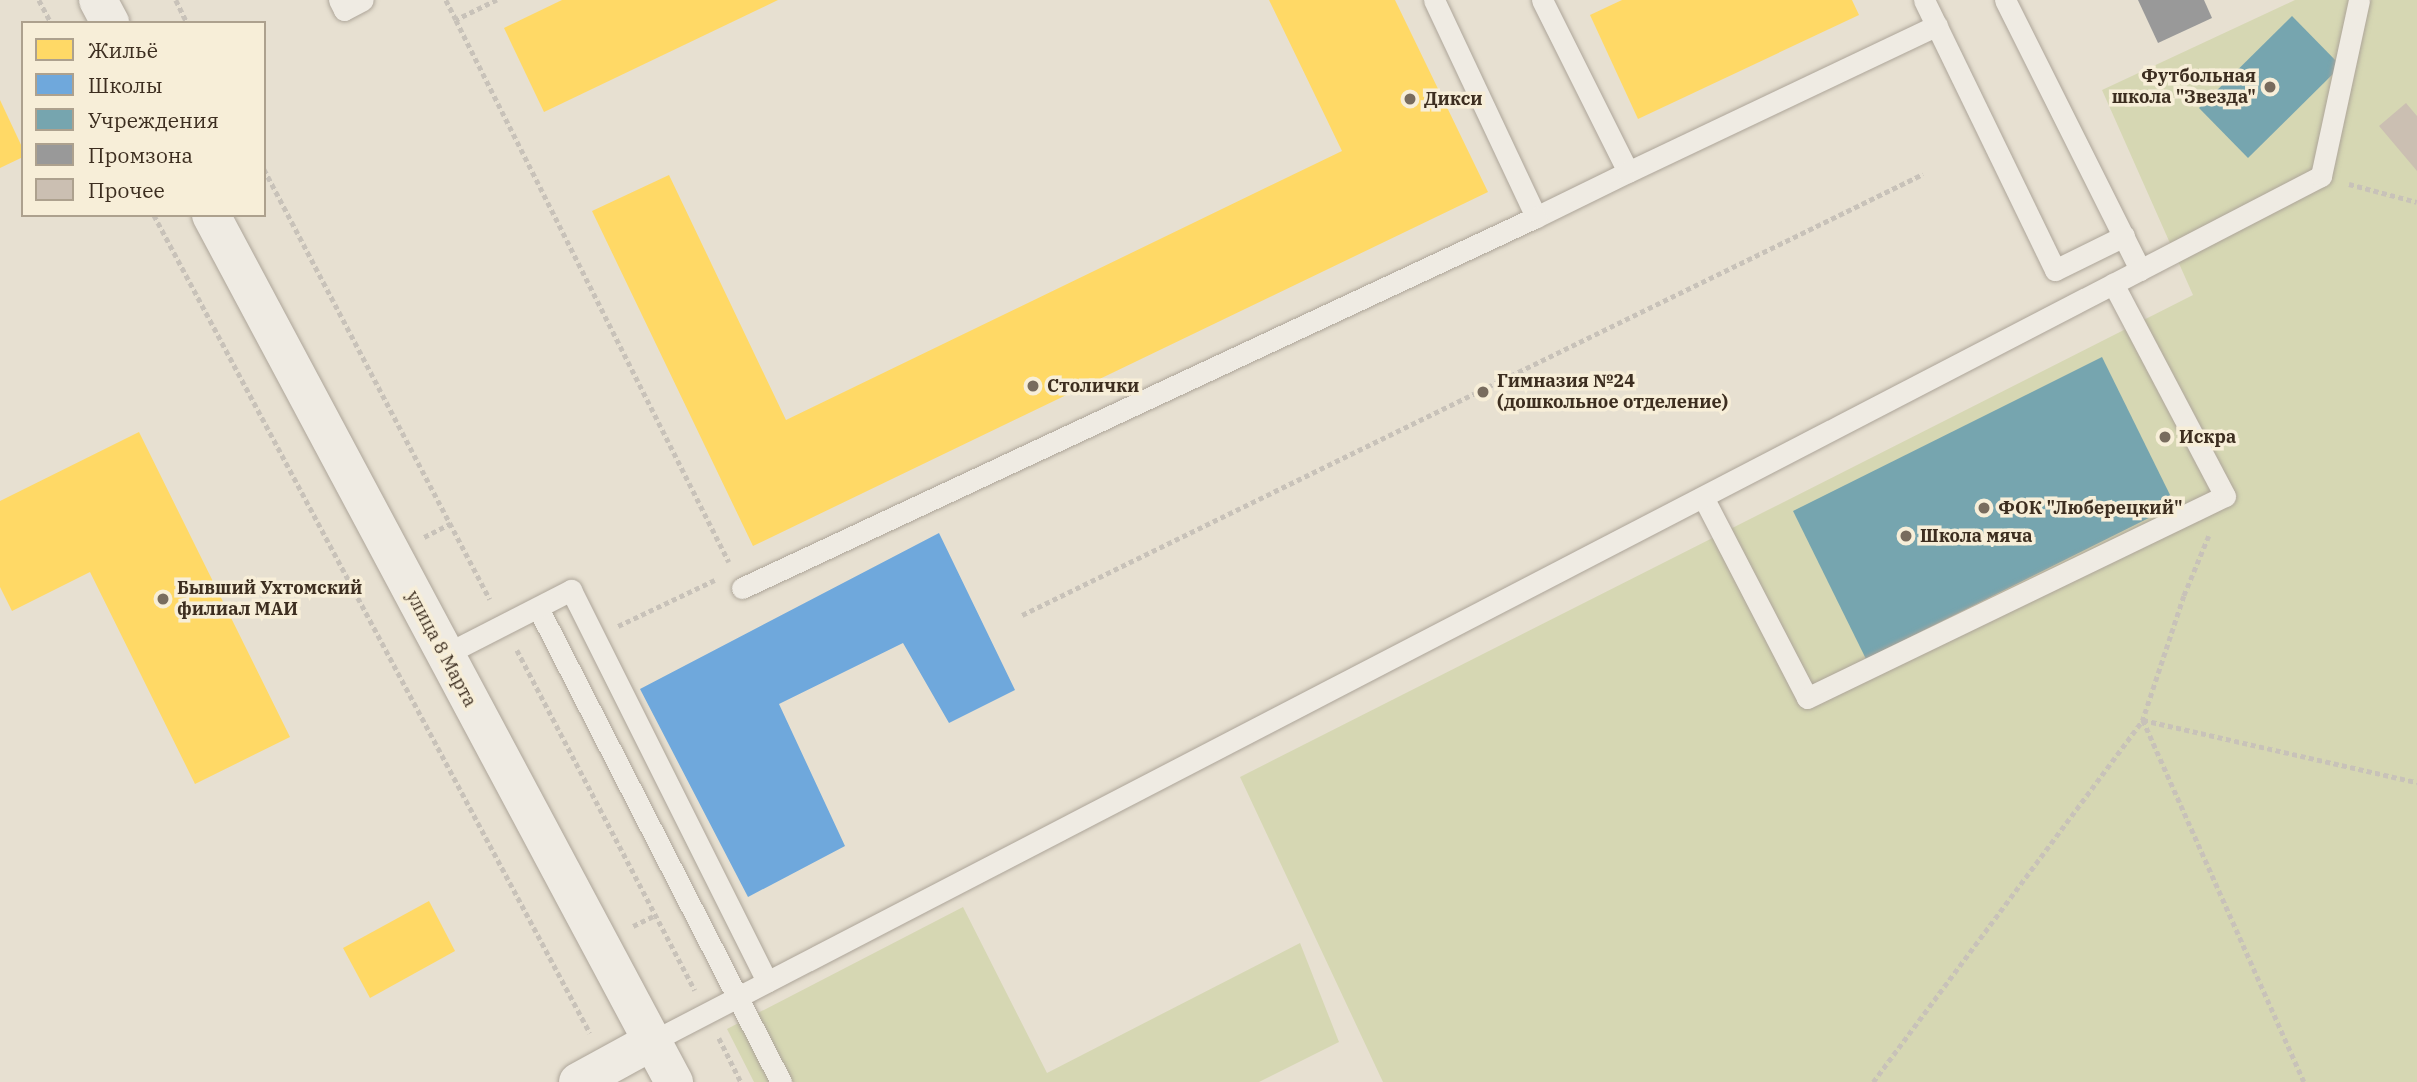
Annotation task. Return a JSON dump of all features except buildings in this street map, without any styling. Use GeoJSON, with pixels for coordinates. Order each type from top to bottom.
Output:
{"type":"FeatureCollection","features":[{"type":"Feature","properties":{"kind":"street"},"geometry":{"type":"LineString","coordinates":[[98,0],[109,21]]}},
{"type":"Feature","properties":{"kind":"street","name":"улица 8 Марта"},"geometry":{"type":"LineString","coordinates":[[212,217],[674,1082]]}},
{"type":"Feature","properties":{"kind":"street"},"geometry":{"type":"LineString","coordinates":[[593,1074],[653,1041]]}},
{"type":"Feature","properties":{"kind":"lane"},"geometry":{"type":"LineString","coordinates":[[339,0],[344,10],[363,0]]}},
{"type":"Feature","properties":{"kind":"lane"},"geometry":{"type":"LineString","coordinates":[[1434,0],[1536,217]]}},
{"type":"Feature","properties":{"kind":"lane"},"geometry":{"type":"LineString","coordinates":[[1542,0],[1628,172]]}},
{"type":"Feature","properties":{"kind":"lane"},"geometry":{"type":"LineString","coordinates":[[1924,0],[2055,270],[2124,236]]}},
{"type":"Feature","properties":{"kind":"lane"},"geometry":{"type":"LineString","coordinates":[[2005,0],[2140,270]]}},
{"type":"Feature","properties":{"kind":"lane"},"geometry":{"type":"LineString","coordinates":[[653,1041],[2321,176],[2359,0]]}},
{"type":"Feature","properties":{"kind":"lane"},"geometry":{"type":"LineString","coordinates":[[738,580],[1536,217],[1937,25]]}},
{"type":"Feature","properties":{"kind":"lane"},"geometry":{"type":"LineString","coordinates":[[1703,497],[1807,698],[2225,496],[2113,284]]}},
{"type":"Feature","properties":{"kind":"lane"},"geometry":{"type":"LineString","coordinates":[[444,655],[571,590],[767,982]]}},
{"type":"Feature","properties":{"kind":"lane"},"geometry":{"type":"LineString","coordinates":[[538,608],[781,1082]]}},
{"type":"Feature","properties":{"kind":"path"},"geometry":{"type":"LineString","coordinates":[[39,0],[50,21]]}},
{"type":"Feature","properties":{"kind":"path"},"geometry":{"type":"LineString","coordinates":[[176,0],[186,21]]}},
{"type":"Feature","properties":{"kind":"path"},"geometry":{"type":"LineString","coordinates":[[446,0],[738,580],[595,637]]}},
{"type":"Feature","properties":{"kind":"path"},"geometry":{"type":"LineString","coordinates":[[456,20],[497,0]]}},
{"type":"Feature","properties":{"kind":"path"},"geometry":{"type":"LineString","coordinates":[[266,173],[741,1082]]}},
{"type":"Feature","properties":{"kind":"path"},"geometry":{"type":"LineString","coordinates":[[1023,615],[1923,174]]}},
{"type":"Feature","properties":{"kind":"path"},"geometry":{"type":"LineString","coordinates":[[2321,176],[2417,202]]}},
{"type":"Feature","properties":{"kind":"path"},"geometry":{"type":"LineString","coordinates":[[155,217],[593,1074]]}},
{"type":"Feature","properties":{"kind":"path"},"geometry":{"type":"LineString","coordinates":[[1873,1082],[2143,720],[2184,596],[2225,496]]}},
{"type":"Feature","properties":{"kind":"path"},"geometry":{"type":"LineString","coordinates":[[2143,720],[2417,782]]}},
{"type":"Feature","properties":{"kind":"path"},"geometry":{"type":"LineString","coordinates":[[2143,720],[2304,1082]]}},
{"type":"Feature","properties":{"kind":"green space"},"geometry":{"type":"Polygon","coordinates":[[[2295,0],[2417,0],[2417,1082],[1383,1082],[1240,777],[2193,295],[2102,90],[2295,0]]]}},
{"type":"Feature","properties":{"kind":"green space"},"geometry":{"type":"Polygon","coordinates":[[[963,907],[1047,1073],[1300,943],[1339,1042],[1259,1082],[754,1082],[727,1029],[963,907]]]}},
{"type":"Feature","properties":{"kind":"place","name":"Футбольная школа \"Звезда\""},"geometry":{"type":"Point","coordinates":[2270,87]}},
{"type":"Feature","properties":{"kind":"place","name":"Дикси"},"geometry":{"type":"Point","coordinates":[1410,99]}},
{"type":"Feature","properties":{"kind":"place","name":"Столички"},"geometry":{"type":"Point","coordinates":[1033,386]}},
{"type":"Feature","properties":{"kind":"place","name":"Гимназия №24 (дошкольное отделение)"},"geometry":{"type":"Point","coordinates":[1483,392]}},
{"type":"Feature","properties":{"kind":"place","name":"Искра"},"geometry":{"type":"Point","coordinates":[2165,437]}},
{"type":"Feature","properties":{"kind":"place","name":"ФОК \"Люберецкий\""},"geometry":{"type":"Point","coordinates":[1984,508]}},
{"type":"Feature","properties":{"kind":"place","name":"Школа мяча"},"geometry":{"type":"Point","coordinates":[1906,536]}},
{"type":"Feature","properties":{"kind":"place","name":"Бывший Ухтомский филиал МАИ"},"geometry":{"type":"Point","coordinates":[163,599]}}]}
